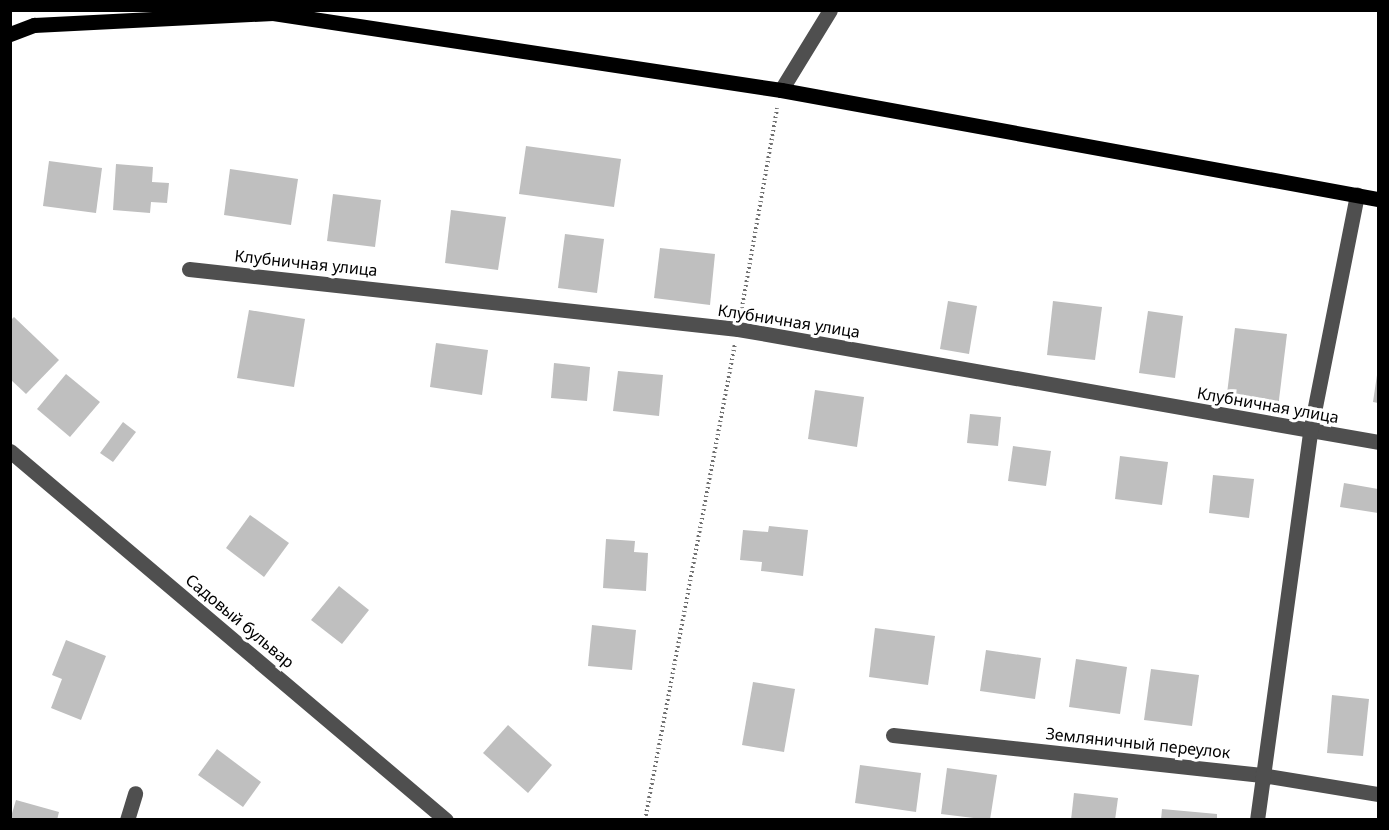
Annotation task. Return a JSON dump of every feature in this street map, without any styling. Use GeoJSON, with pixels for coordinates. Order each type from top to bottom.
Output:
{"type":"FeatureCollection","features":[{"type":"Feature","properties":{"kind":"main road"},"geometry":{"type":"LineString","coordinates":[[10,34],[34,25],[273,13],[781,90],[1378,199]]}},
{"type":"Feature","properties":{"kind":"street"},"geometry":{"type":"LineString","coordinates":[[781,90],[830,10]]}},
{"type":"Feature","properties":{"kind":"street"},"geometry":{"type":"LineString","coordinates":[[1257,819],[1310,432],[1357,195]]}},
{"type":"Feature","properties":{"kind":"street","name":"Клубничная улица"},"geometry":{"type":"LineString","coordinates":[[189,269],[738,329],[1310,432],[1378,442]]}},
{"type":"Feature","properties":{"kind":"street","name":"Садовый бульвар"},"geometry":{"type":"LineString","coordinates":[[10,451],[446,819]]}},
{"type":"Feature","properties":{"kind":"street","name":"Земляничный переулок"},"geometry":{"type":"LineString","coordinates":[[893,735],[1262,775],[1378,794]]}},
{"type":"Feature","properties":{"kind":"street"},"geometry":{"type":"LineString","coordinates":[[127,819],[135,793]]}},
{"type":"Feature","properties":{"kind":"path"},"geometry":{"type":"LineString","coordinates":[[645,819],[781,90]]}},
{"type":"Feature","properties":{"kind":"building"},"geometry":{"type":"Polygon","coordinates":[[[526,146],[621,159],[614,207],[519,194],[526,146]]]}},
{"type":"Feature","properties":{"kind":"building"},"geometry":{"type":"Polygon","coordinates":[[[49,161],[102,168],[96,213],[43,206],[49,161]]]}},
{"type":"Feature","properties":{"kind":"building"},"geometry":{"type":"Polygon","coordinates":[[[116,164],[153,167],[152,182],[169,183],[167,203],[151,202],[150,213],[113,210],[116,164]]]}},
{"type":"Feature","properties":{"kind":"building"},"geometry":{"type":"Polygon","coordinates":[[[230,169],[298,179],[291,225],[224,215],[230,169]]]}},
{"type":"Feature","properties":{"kind":"building"},"geometry":{"type":"Polygon","coordinates":[[[333,194],[381,200],[375,247],[327,241],[333,194]]]}},
{"type":"Feature","properties":{"kind":"building"},"geometry":{"type":"Polygon","coordinates":[[[451,210],[506,217],[498,270],[445,263],[451,210]]]}},
{"type":"Feature","properties":{"kind":"building"},"geometry":{"type":"Polygon","coordinates":[[[565,234],[604,239],[597,293],[558,288],[565,234]]]}},
{"type":"Feature","properties":{"kind":"building"},"geometry":{"type":"Polygon","coordinates":[[[660,248],[715,254],[710,305],[654,298],[660,248]]]}},
{"type":"Feature","properties":{"kind":"building"},"geometry":{"type":"Polygon","coordinates":[[[948,301],[977,306],[969,354],[940,349],[948,301]]]}},
{"type":"Feature","properties":{"kind":"building"},"geometry":{"type":"Polygon","coordinates":[[[1053,301],[1102,307],[1095,360],[1047,355],[1053,301]]]}},
{"type":"Feature","properties":{"kind":"building"},"geometry":{"type":"Polygon","coordinates":[[[249,310],[305,319],[294,387],[237,378],[249,310]]]}},
{"type":"Feature","properties":{"kind":"building"},"geometry":{"type":"Polygon","coordinates":[[[1148,311],[1183,316],[1175,378],[1139,373],[1148,311]]]}},
{"type":"Feature","properties":{"kind":"building"},"geometry":{"type":"Polygon","coordinates":[[[14,317],[59,360],[26,394],[10,379],[10,321],[14,317]]]}},
{"type":"Feature","properties":{"kind":"building"},"geometry":{"type":"Polygon","coordinates":[[[1235,328],[1287,334],[1278,408],[1226,402],[1235,328]]]}},
{"type":"Feature","properties":{"kind":"building"},"geometry":{"type":"Polygon","coordinates":[[[436,343],[488,350],[482,395],[430,387],[436,343]]]}},
{"type":"Feature","properties":{"kind":"building"},"geometry":{"type":"Polygon","coordinates":[[[554,363],[590,367],[587,401],[551,398],[554,363]]]}},
{"type":"Feature","properties":{"kind":"building"},"geometry":{"type":"Polygon","coordinates":[[[618,371],[663,375],[659,416],[613,411],[618,371]]]}},
{"type":"Feature","properties":{"kind":"building"},"geometry":{"type":"Polygon","coordinates":[[[66,374],[100,402],[70,437],[37,409],[66,374]]]}},
{"type":"Feature","properties":{"kind":"building"},"geometry":{"type":"Polygon","coordinates":[[[1378,375],[1378,403],[1373,402],[1378,375]]]}},
{"type":"Feature","properties":{"kind":"building"},"geometry":{"type":"Polygon","coordinates":[[[815,390],[864,397],[857,447],[808,439],[815,390]]]}},
{"type":"Feature","properties":{"kind":"building"},"geometry":{"type":"Polygon","coordinates":[[[970,414],[1001,417],[998,446],[967,443],[970,414]]]}},
{"type":"Feature","properties":{"kind":"building"},"geometry":{"type":"Polygon","coordinates":[[[123,422],[136,432],[113,462],[100,453],[123,422]]]}},
{"type":"Feature","properties":{"kind":"building"},"geometry":{"type":"Polygon","coordinates":[[[1013,446],[1051,451],[1046,486],[1008,481],[1013,446]]]}},
{"type":"Feature","properties":{"kind":"building"},"geometry":{"type":"Polygon","coordinates":[[[1120,456],[1168,462],[1162,505],[1115,499],[1120,456]]]}},
{"type":"Feature","properties":{"kind":"building"},"geometry":{"type":"Polygon","coordinates":[[[1213,475],[1254,479],[1249,518],[1209,513],[1213,475]]]}},
{"type":"Feature","properties":{"kind":"building"},"geometry":{"type":"Polygon","coordinates":[[[1344,483],[1378,489],[1378,513],[1340,507],[1344,483]]]}},
{"type":"Feature","properties":{"kind":"building"},"geometry":{"type":"Polygon","coordinates":[[[250,515],[289,543],[264,577],[226,548],[250,515]]]}},
{"type":"Feature","properties":{"kind":"building"},"geometry":{"type":"Polygon","coordinates":[[[769,526],[808,530],[803,576],[761,571],[762,562],[740,560],[743,530],[768,532],[769,526]]]}},
{"type":"Feature","properties":{"kind":"building"},"geometry":{"type":"Polygon","coordinates":[[[606,539],[635,541],[634,552],[648,553],[646,591],[603,588],[606,539]]]}},
{"type":"Feature","properties":{"kind":"building"},"geometry":{"type":"Polygon","coordinates":[[[339,586],[369,610],[342,644],[311,620],[339,586]]]}},
{"type":"Feature","properties":{"kind":"building"},"geometry":{"type":"Polygon","coordinates":[[[592,625],[636,630],[632,670],[588,666],[592,625]]]}},
{"type":"Feature","properties":{"kind":"building"},"geometry":{"type":"Polygon","coordinates":[[[875,628],[935,636],[928,685],[869,677],[875,628]]]}},
{"type":"Feature","properties":{"kind":"building"},"geometry":{"type":"Polygon","coordinates":[[[66,640],[106,656],[81,720],[51,708],[62,679],[52,675],[66,640]]]}},
{"type":"Feature","properties":{"kind":"building"},"geometry":{"type":"Polygon","coordinates":[[[986,650],[1041,658],[1035,699],[980,691],[986,650]]]}},
{"type":"Feature","properties":{"kind":"building"},"geometry":{"type":"Polygon","coordinates":[[[1076,659],[1127,667],[1120,714],[1069,707],[1076,659]]]}},
{"type":"Feature","properties":{"kind":"building"},"geometry":{"type":"Polygon","coordinates":[[[1151,669],[1199,675],[1192,726],[1144,720],[1151,669]]]}},
{"type":"Feature","properties":{"kind":"building"},"geometry":{"type":"Polygon","coordinates":[[[753,682],[795,689],[784,752],[742,745],[753,682]]]}},
{"type":"Feature","properties":{"kind":"building"},"geometry":{"type":"Polygon","coordinates":[[[1332,695],[1369,699],[1363,756],[1327,753],[1332,695]]]}},
{"type":"Feature","properties":{"kind":"building"},"geometry":{"type":"Polygon","coordinates":[[[508,725],[552,765],[528,793],[483,753],[508,725]]]}},
{"type":"Feature","properties":{"kind":"building"},"geometry":{"type":"Polygon","coordinates":[[[217,749],[261,782],[243,807],[198,775],[217,749]]]}},
{"type":"Feature","properties":{"kind":"building"},"geometry":{"type":"Polygon","coordinates":[[[860,765],[921,773],[916,812],[855,803],[860,765]]]}},
{"type":"Feature","properties":{"kind":"building"},"geometry":{"type":"Polygon","coordinates":[[[947,768],[997,775],[990,820],[941,814],[947,768]]]}},
{"type":"Feature","properties":{"kind":"building"},"geometry":{"type":"Polygon","coordinates":[[[1074,793],[1118,798],[1115,820],[1071,820],[1074,793]]]}},
{"type":"Feature","properties":{"kind":"building"},"geometry":{"type":"Polygon","coordinates":[[[16,800],[59,812],[57,820],[10,820],[16,800]]]}},
{"type":"Feature","properties":{"kind":"building"},"geometry":{"type":"Polygon","coordinates":[[[1162,809],[1217,814],[1217,820],[1161,820],[1162,809]]]}}]}
